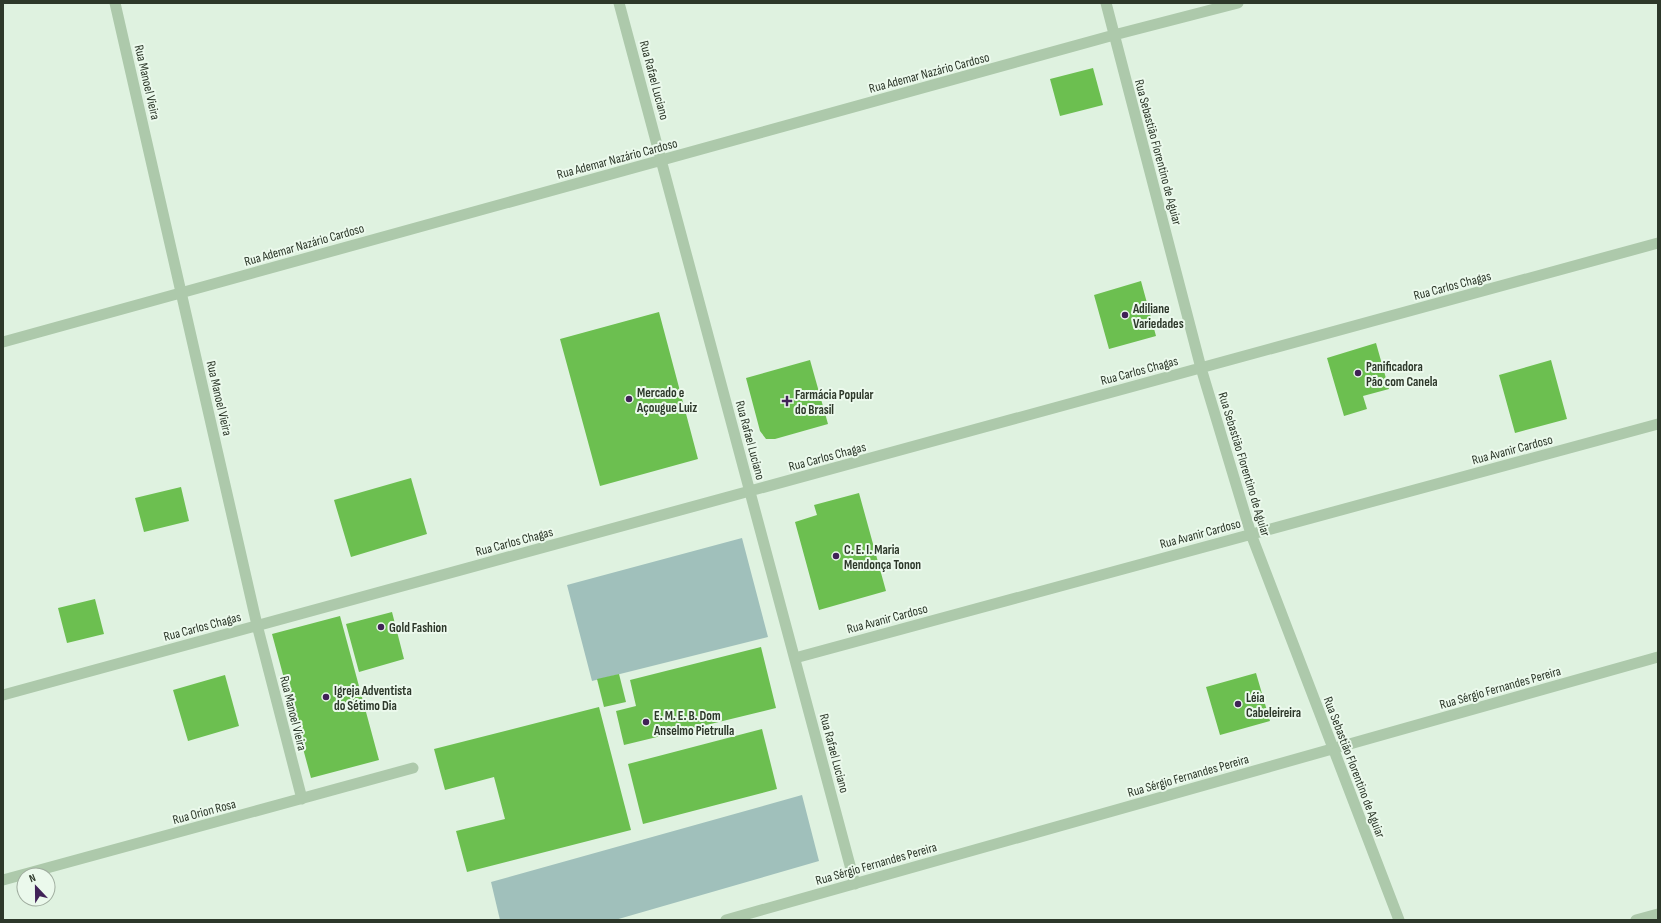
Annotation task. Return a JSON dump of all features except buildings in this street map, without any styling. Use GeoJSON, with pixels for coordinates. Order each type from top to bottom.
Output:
{"type":"FeatureCollection","features":[{"type":"Feature","properties":{"kind":"street","name":"Rua Manoel Vieira"},"geometry":{"type":"LineString","coordinates":[[115,3],[257,626],[302,799]]}},
{"type":"Feature","properties":{"kind":"street","name":"Rua Rafael Luciano"},"geometry":{"type":"LineString","coordinates":[[619,3],[855,884]]}},
{"type":"Feature","properties":{"kind":"street","name":"Rua Sebastião Florentino de Aguiar"},"geometry":{"type":"LineString","coordinates":[[1106,3],[1201,368],[1251,534],[1399,920]]}},
{"type":"Feature","properties":{"kind":"street","name":"Rua Ademar Nazário Cardoso"},"geometry":{"type":"LineString","coordinates":[[3,342],[1114,35],[1238,3]]}},
{"type":"Feature","properties":{"kind":"street","name":"Rua Carlos Chagas"},"geometry":{"type":"LineString","coordinates":[[3,695],[1658,243]]}},
{"type":"Feature","properties":{"kind":"street","name":"Rua Avanir Cardoso"},"geometry":{"type":"LineString","coordinates":[[795,658],[1658,424]]}},
{"type":"Feature","properties":{"kind":"street","name":"Rua Sérgio Fernandes Pereira"},"geometry":{"type":"LineString","coordinates":[[726,920],[1658,657]]}},
{"type":"Feature","properties":{"kind":"street","name":"Rua Orion Rosa"},"geometry":{"type":"LineString","coordinates":[[3,880],[413,768]]}},
{"type":"Feature","properties":{"kind":"street"},"geometry":{"type":"LineString","coordinates":[[1636,920],[1658,914]]}},
{"type":"Feature","properties":{"kind":"shaded area"},"geometry":{"type":"Polygon","coordinates":[[[742,538],[768,637],[592,681],[567,585],[742,538]]]}},
{"type":"Feature","properties":{"kind":"shaded area"},"geometry":{"type":"Polygon","coordinates":[[[802,795],[819,861],[615,920],[500,920],[491,882],[802,795]]]}},
{"type":"Feature","properties":{"kind":"place","name":"Adiliane Variedades"},"geometry":{"type":"Point","coordinates":[1125,315]}},
{"type":"Feature","properties":{"kind":"place","name":"Panificadora Pão com Canela"},"geometry":{"type":"Point","coordinates":[1358,373]}},
{"type":"Feature","properties":{"kind":"place","name":"Mercado e Açougue Luiz"},"geometry":{"type":"Point","coordinates":[629,399]}},
{"type":"Feature","properties":{"kind":"place","name":"Farmácia Popular do Brasil"},"geometry":{"type":"Point","coordinates":[787,401]}},
{"type":"Feature","properties":{"kind":"place","name":"C. E. I. Maria Mendonça Tonon"},"geometry":{"type":"Point","coordinates":[836,556]}},
{"type":"Feature","properties":{"kind":"place","name":"Gold Fashion"},"geometry":{"type":"Point","coordinates":[381,627]}},
{"type":"Feature","properties":{"kind":"place","name":"Igreja Adventista do Sétimo Dia"},"geometry":{"type":"Point","coordinates":[326,697]}},
{"type":"Feature","properties":{"kind":"place","name":"Léia Cabeleireira"},"geometry":{"type":"Point","coordinates":[1238,704]}},
{"type":"Feature","properties":{"kind":"place","name":"E. M. E. B. Dom Anselmo Pietrulla"},"geometry":{"type":"Point","coordinates":[646,722]}}]}
